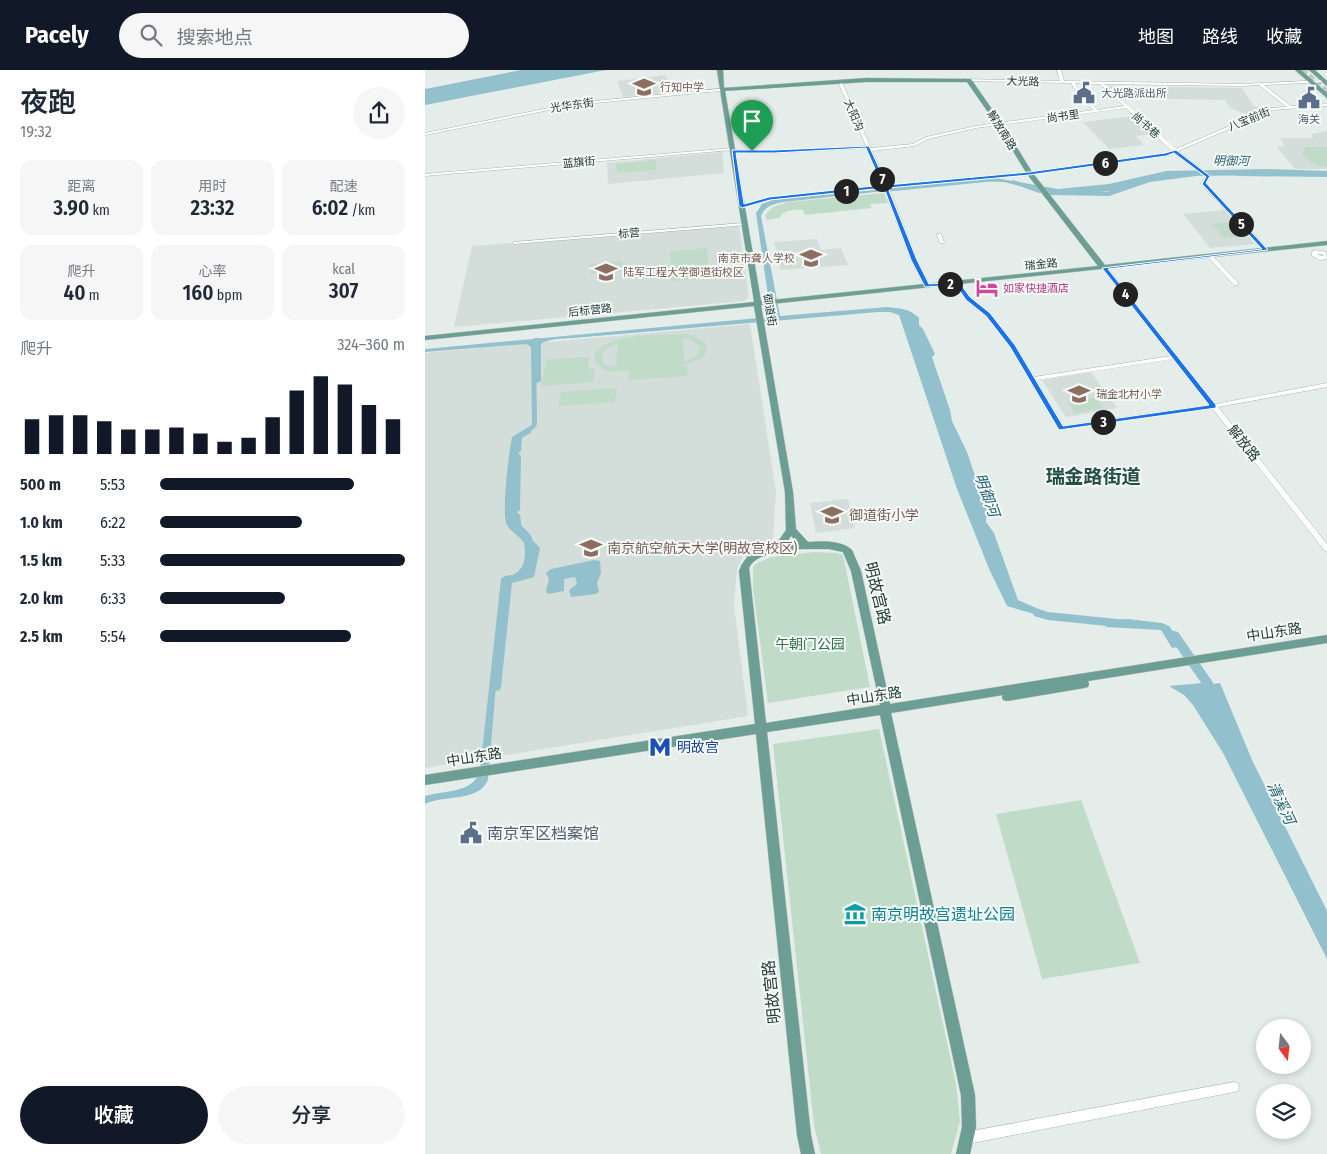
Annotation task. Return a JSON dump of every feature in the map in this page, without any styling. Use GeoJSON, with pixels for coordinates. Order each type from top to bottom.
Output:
{"type":"FeatureCollection","features":[{"type":"Feature","properties":{"kind":"main road","name":"御道街"},"geometry":{"type":"LineString","coordinates":[[720,70],[789,492],[791,530]]}},
{"type":"Feature","properties":{"kind":"main road"},"geometry":{"type":"LineString","coordinates":[[1298,70],[1327,96]]}},
{"type":"Feature","properties":{"kind":"main road"},"geometry":{"type":"LineString","coordinates":[[1312,70],[1326,82]]}},
{"type":"Feature","properties":{"kind":"main road"},"geometry":{"type":"LineString","coordinates":[[722,90],[773,86]]}},
{"type":"Feature","properties":{"kind":"main road"},"geometry":{"type":"LineString","coordinates":[[1029,173],[1068,222]]}},
{"type":"Feature","properties":{"kind":"main road","name":"瑞金路"},"geometry":{"type":"LineString","coordinates":[[757,304],[1327,243]]}},
{"type":"Feature","properties":{"kind":"main road","name":"后标营路"},"geometry":{"type":"LineString","coordinates":[[425,338],[757,304]]}},
{"type":"Feature","properties":{"kind":"main road"},"geometry":{"type":"LineString","coordinates":[[777,550],[791,530],[806,546]]}},
{"type":"Feature","properties":{"kind":"main road","name":"明故宫路"},"geometry":{"type":"LineString","coordinates":[[808,1154],[803,1126],[744,571],[747,564],[757,555],[806,546],[836,545],[843,547],[849,553],[856,571],[968,1095],[970,1114],[963,1154]]}},
{"type":"Feature","properties":{"kind":"main road","name":"中山东路"},"geometry":{"type":"LineString","coordinates":[[425,786],[1173,667],[1327,639]]}},
{"type":"Feature","properties":{"kind":"main road","name":"中山东路"},"geometry":{"type":"LineString","coordinates":[[1214,660],[1327,646]]}},
{"type":"Feature","properties":{"kind":"main road","name":"中山东路"},"geometry":{"type":"LineString","coordinates":[[425,780],[760,732]]}},
{"type":"Feature","properties":{"kind":"street","name":"解放南路"},"geometry":{"type":"LineString","coordinates":[[968,70],[969,80],[1000,125],[1029,173],[1048,198]]}},
{"type":"Feature","properties":{"kind":"street"},"geometry":{"type":"LineString","coordinates":[[1059,70],[1062,82]]}},
{"type":"Feature","properties":{"kind":"street","name":"大光路"},"geometry":{"type":"LineString","coordinates":[[773,86],[898,79],[1102,84],[1326,82]]}},
{"type":"Feature","properties":{"kind":"street","name":"大阳沟"},"geometry":{"type":"LineString","coordinates":[[840,82],[886,186],[914,260],[927,286]]}},
{"type":"Feature","properties":{"kind":"street"},"geometry":{"type":"LineString","coordinates":[[1073,83],[1079,94],[1097,112]]}},
{"type":"Feature","properties":{"kind":"street","name":"尚书巷"},"geometry":{"type":"LineString","coordinates":[[1102,84],[1174,150],[1203,171],[1208,177],[1203,183],[1266,250]]}},
{"type":"Feature","properties":{"kind":"street"},"geometry":{"type":"LineString","coordinates":[[1261,84],[1291,108]]}},
{"type":"Feature","properties":{"kind":"street","name":"光华东街"},"geometry":{"type":"LineString","coordinates":[[425,134],[573,104],[722,90]]}},
{"type":"Feature","properties":{"kind":"street","name":"八宝前街"},"geometry":{"type":"LineString","coordinates":[[742,206],[769,199],[1029,173],[1166,155],[1272,109],[1327,105]]}},
{"type":"Feature","properties":{"kind":"street","name":"尚书里"},"geometry":{"type":"LineString","coordinates":[[868,148],[907,146],[927,138],[951,132],[1126,107]]}},
{"type":"Feature","properties":{"kind":"street","name":"蓝旗街"},"geometry":{"type":"LineString","coordinates":[[425,175],[734,150],[774,152],[868,148]]}},
{"type":"Feature","properties":{"kind":"street"},"geometry":{"type":"LineString","coordinates":[[1068,222],[1105,268]]}},
{"type":"Feature","properties":{"kind":"street","name":"标营"},"geometry":{"type":"LineString","coordinates":[[514,242],[744,224]]}},
{"type":"Feature","properties":{"kind":"street"},"geometry":{"type":"LineString","coordinates":[[939,235],[943,242]]}},
{"type":"Feature","properties":{"kind":"street"},"geometry":{"type":"LineString","coordinates":[[1309,245],[1317,252],[1314,253],[1315,256],[1325,260]]}},
{"type":"Feature","properties":{"kind":"street"},"geometry":{"type":"LineString","coordinates":[[1210,256],[1236,284]]}},
{"type":"Feature","properties":{"kind":"street","name":"解放路"},"geometry":{"type":"LineString","coordinates":[[1105,268],[1173,357],[1327,549]]}},
{"type":"Feature","properties":{"kind":"street"},"geometry":{"type":"LineString","coordinates":[[957,283],[968,298],[994,322],[1013,346],[1061,428],[1214,406],[1327,385]]}},
{"type":"Feature","properties":{"kind":"street"},"geometry":{"type":"LineString","coordinates":[[1033,380],[1173,357]]}},
{"type":"Feature","properties":{"kind":"street"},"geometry":{"type":"LineString","coordinates":[[967,1138],[1234,1087]]}},
{"type":"Feature","properties":{"kind":"shaded area","name":"行知中学"},"geometry":{"type":"Polygon","coordinates":[[[666,75],[671,92],[623,97],[617,81],[666,75]]]}},
{"type":"Feature","properties":{"kind":"shaded area"},"geometry":{"type":"Polygon","coordinates":[[[1107,86],[1242,88],[1253,105],[1264,110],[1251,116],[1230,108],[1225,100],[1119,98],[1107,86]]]}},
{"type":"Feature","properties":{"kind":"shaded area"},"geometry":{"type":"Polygon","coordinates":[[[1133,116],[1151,134],[1136,136],[1144,145],[1109,149],[1083,122],[1133,116]]]}},
{"type":"Feature","properties":{"kind":"shaded area"},"geometry":{"type":"Polygon","coordinates":[[[1327,131],[1327,169],[1295,169],[1277,147],[1285,146],[1280,138],[1313,138],[1311,134],[1327,131]]]}},
{"type":"Feature","properties":{"kind":"shaded area"},"geometry":{"type":"Polygon","coordinates":[[[722,152],[724,173],[608,184],[607,163],[722,152]]]}},
{"type":"Feature","properties":{"kind":"shaded area"},"geometry":{"type":"Polygon","coordinates":[[[1224,210],[1255,244],[1210,248],[1183,214],[1224,210]]]}},
{"type":"Feature","properties":{"kind":"shaded area","name":"陆军工程大学御道街校区"},"geometry":{"type":"Polygon","coordinates":[[[739,225],[749,297],[744,301],[454,327],[472,246],[739,225]]]}},
{"type":"Feature","properties":{"kind":"shaded area","name":"南京市聋人学校"},"geometry":{"type":"Polygon","coordinates":[[[817,239],[821,250],[841,248],[848,265],[781,270],[774,242],[817,239]]]}},
{"type":"Feature","properties":{"kind":"shaded area","name":"南京航空航天大学(明故宫校区)"},"geometry":{"type":"Polygon","coordinates":[[[750,324],[776,492],[773,539],[742,558],[737,569],[734,606],[748,716],[425,768],[425,353],[750,324]]]}},
{"type":"Feature","properties":{"kind":"shaded area","name":"瑞金北村小学"},"geometry":{"type":"Polygon","coordinates":[[[1091,372],[1117,408],[1066,417],[1042,380],[1091,372]]]}},
{"type":"Feature","properties":{"kind":"shaded area","name":"御道街小学"},"geometry":{"type":"Polygon","coordinates":[[[848,499],[855,528],[816,533],[810,503],[848,499]]]}},
{"type":"Feature","properties":{"kind":"green space"},"geometry":{"type":"Polygon","coordinates":[[[1303,147],[1327,147],[1327,167],[1310,162],[1302,154],[1305,150],[1303,147]]]}},
{"type":"Feature","properties":{"kind":"green space"},"geometry":{"type":"Polygon","coordinates":[[[656,160],[656,170],[617,173],[616,164],[656,160]]]}},
{"type":"Feature","properties":{"kind":"green space"},"geometry":{"type":"Polygon","coordinates":[[[884,193],[888,203],[870,204],[872,208],[805,215],[803,210],[793,210],[783,213],[779,218],[767,220],[765,215],[773,207],[788,202],[884,193]]]}},
{"type":"Feature","properties":{"kind":"green space"},"geometry":{"type":"Polygon","coordinates":[[[1229,222],[1241,236],[1224,238],[1212,224],[1229,222]]]}},
{"type":"Feature","properties":{"kind":"green space"},"geometry":{"type":"Polygon","coordinates":[[[707,248],[710,278],[672,281],[670,251],[707,248]]]}},
{"type":"Feature","properties":{"kind":"green space"},"geometry":{"type":"Polygon","coordinates":[[[623,261],[623,271],[590,274],[590,264],[623,261]]]}},
{"type":"Feature","properties":{"kind":"green space"},"geometry":{"type":"Polygon","coordinates":[[[686,334],[698,338],[705,343],[707,351],[702,358],[680,366],[688,366],[687,376],[629,380],[629,370],[609,372],[596,364],[594,357],[600,349],[609,343],[621,339],[635,336],[686,334]],[[683,338],[684,362],[695,357],[700,348],[693,341],[683,338]],[[618,343],[602,352],[602,361],[606,365],[616,367],[618,343]]]}},
{"type":"Feature","properties":{"kind":"green space"},"geometry":{"type":"Polygon","coordinates":[[[589,357],[588,369],[595,368],[593,382],[541,386],[546,360],[589,357]]]}},
{"type":"Feature","properties":{"kind":"green space"},"geometry":{"type":"Polygon","coordinates":[[[617,388],[615,402],[558,406],[561,392],[617,388]]]}},
{"type":"Feature","properties":{"kind":"green space"},"geometry":{"type":"Polygon","coordinates":[[[1096,397],[1103,408],[1075,413],[1068,401],[1096,397]]]}},
{"type":"Feature","properties":{"kind":"green space","name":"午朝门公园"},"geometry":{"type":"Polygon","coordinates":[[[814,552],[843,555],[870,687],[768,703],[753,588],[753,567],[757,563],[771,557],[814,552]]]}},
{"type":"Feature","properties":{"kind":"green space","name":"南京明故宫遗址公园"},"geometry":{"type":"Polygon","coordinates":[[[879,729],[956,1084],[960,1121],[951,1154],[821,1154],[814,1125],[773,744],[879,729]]]}},
{"type":"Feature","properties":{"kind":"green space"},"geometry":{"type":"Polygon","coordinates":[[[1081,800],[1140,963],[1042,979],[996,814],[1081,800]]]}},
{"type":"Feature","properties":{"kind":"water"},"geometry":{"type":"Polygon","coordinates":[[[521,70],[606,70],[425,105],[425,89],[521,70]]]}},
{"type":"Feature","properties":{"kind":"water"},"geometry":{"type":"Polygon","coordinates":[[[1267,169],[1327,171],[1327,175],[1171,176],[1155,178],[1115,191],[1083,193],[1058,193],[1004,182],[977,181],[783,202],[770,206],[761,216],[780,316],[887,307],[909,311],[919,318],[919,325],[923,329],[935,354],[932,357],[952,421],[967,452],[987,511],[986,522],[994,533],[1018,600],[1050,614],[1048,618],[1007,606],[990,571],[957,489],[899,315],[890,312],[878,312],[558,339],[544,342],[536,348],[537,424],[535,428],[517,440],[512,494],[514,515],[533,540],[533,555],[526,573],[508,581],[507,584],[501,627],[488,780],[483,787],[469,795],[425,804],[425,796],[457,790],[472,783],[477,778],[480,770],[501,579],[517,573],[522,566],[525,556],[524,542],[507,525],[505,519],[506,482],[512,437],[532,425],[531,347],[527,344],[425,352],[425,349],[769,317],[770,309],[756,213],[762,204],[773,200],[990,177],[1058,189],[1109,184],[1166,171],[1267,169]]]}},
{"type":"Feature","properties":{"kind":"water"},"geometry":{"type":"Polygon","coordinates":[[[594,560],[600,561],[601,573],[597,583],[599,592],[571,597],[569,590],[577,584],[575,577],[564,579],[564,591],[548,594],[546,591],[549,579],[546,573],[551,569],[594,560]]]}},
{"type":"Feature","properties":{"kind":"water"},"geometry":{"type":"Polygon","coordinates":[[[1128,619],[1162,623],[1169,626],[1184,646],[1172,648],[1161,630],[1106,627],[1104,620],[1128,619]]]}},
{"type":"Feature","properties":{"kind":"water"},"geometry":{"type":"Polygon","coordinates":[[[1202,683],[1206,685],[1220,683],[1252,760],[1327,911],[1327,959],[1223,753],[1193,705],[1184,695],[1169,686],[1202,683]]]}},
{"type":"Feature","properties":{"kind":"waterway","name":"明御河"},"geometry":{"type":"LineString","coordinates":[[1238,174],[1327,175]]}},
{"type":"Feature","properties":{"kind":"waterway","name":"明御河"},"geometry":{"type":"LineString","coordinates":[[1048,193],[1109,194],[1149,180],[1194,175]]}},
{"type":"Feature","properties":{"kind":"waterway","name":"明御河"},"geometry":{"type":"LineString","coordinates":[[884,190],[994,180]]}},
{"type":"Feature","properties":{"kind":"waterway","name":"明御河"},"geometry":{"type":"LineString","coordinates":[[1013,182],[1041,192]]}},
{"type":"Feature","properties":{"kind":"waterway"},"geometry":{"type":"LineString","coordinates":[[537,340],[537,381]]}},
{"type":"Feature","properties":{"kind":"waterway"},"geometry":{"type":"LineString","coordinates":[[517,451],[518,437],[528,432]]}},
{"type":"Feature","properties":{"kind":"waterway"},"geometry":{"type":"LineString","coordinates":[[515,510],[517,456]]}},
{"type":"Feature","properties":{"kind":"waterway"},"geometry":{"type":"LineString","coordinates":[[496,687],[507,581],[531,574],[535,548],[518,530],[515,515]]}},
{"type":"Feature","properties":{"kind":"waterway","name":"明御河"},"geometry":{"type":"LineString","coordinates":[[1038,613],[1048,616],[1117,623]]}},
{"type":"Feature","properties":{"kind":"waterway","name":"明御河"},"geometry":{"type":"LineString","coordinates":[[1174,635],[1208,684],[1214,696]]}},
{"type":"Feature","properties":{"kind":"tunnel"},"geometry":{"type":"LineString","coordinates":[[1302,70],[1327,92]]}},
{"type":"Feature","properties":{"kind":"place","name":"行知中学"},"geometry":{"type":"Point","coordinates":[644,87]}},
{"type":"Feature","properties":{"kind":"place","name":"大光路派出所"},"geometry":{"type":"Point","coordinates":[1084,93]}},
{"type":"Feature","properties":{"kind":"place","name":"海关"},"geometry":{"type":"Point","coordinates":[1309,98]}},
{"type":"Feature","properties":{"kind":"place","name":"南京市聋人学校"},"geometry":{"type":"Point","coordinates":[811,258]}},
{"type":"Feature","properties":{"kind":"place","name":"陆军工程大学御道街校区"},"geometry":{"type":"Point","coordinates":[606,272]}},
{"type":"Feature","properties":{"kind":"place","name":"如家快捷酒店"},"geometry":{"type":"Point","coordinates":[987,288]}},
{"type":"Feature","properties":{"kind":"place","name":"瑞金北村小学"},"geometry":{"type":"Point","coordinates":[1079,394]}},
{"type":"Feature","properties":{"kind":"place","name":"御道街小学"},"geometry":{"type":"Point","coordinates":[832,515]}},
{"type":"Feature","properties":{"kind":"place","name":"南京航空航天大学(明故宫校区)"},"geometry":{"type":"Point","coordinates":[591,548]}},
{"type":"Feature","properties":{"kind":"place","name":"明故宫"},"geometry":{"type":"Point","coordinates":[660,747]}},
{"type":"Feature","properties":{"kind":"place","name":"南京军区档案馆"},"geometry":{"type":"Point","coordinates":[471,833]}},
{"type":"Feature","properties":{"kind":"place","name":"南京明故宫遗址公园"},"geometry":{"type":"Point","coordinates":[855,914]}},
{"type":"Feature","properties":{"kind":"district","name":"瑞金路街道"},"geometry":{"type":"Point","coordinates":[1093,476]}},
{"type":"Feature","properties":{"kind":"route"},"geometry":{"type":"LineString","coordinates":[[752,151],[734,151],[742,206],[769,199],[885,186],[914,260],[927,286],[957,283],[968,298],[988,315],[1013,346],[1061,428],[1214,406],[1173,357],[1105,268],[1266,250],[1203,183],[1208,177],[1203,171],[1174,150],[1166,155],[1029,173],[885,186],[867,146],[774,152],[752,151]]}},
{"type":"Feature","properties":{"kind":"water label","name":"清溪河"},"geometry":{"type":"Point","coordinates":[1281,803]}}]}
